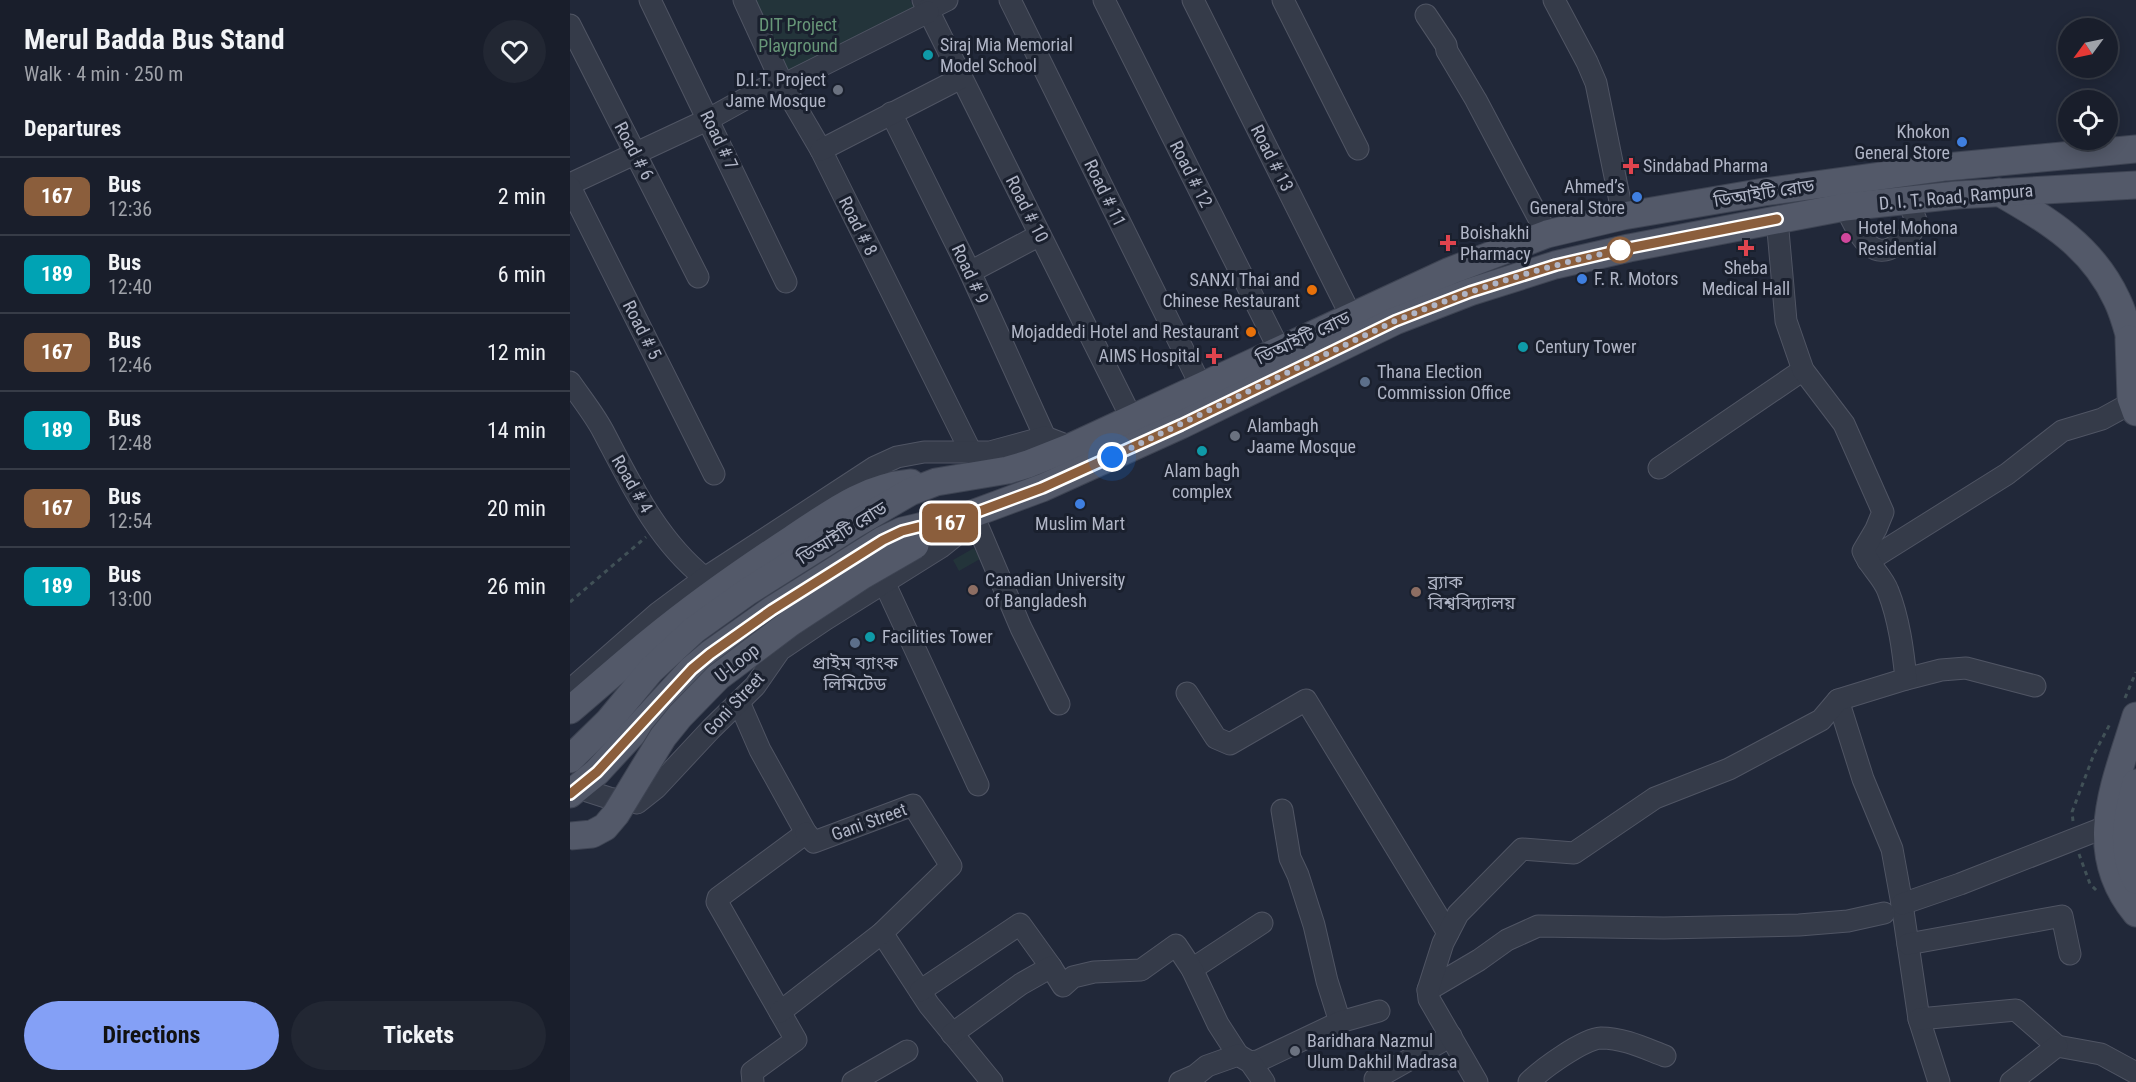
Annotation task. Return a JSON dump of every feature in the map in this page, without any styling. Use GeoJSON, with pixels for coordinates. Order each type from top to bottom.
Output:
{"type":"FeatureCollection","features":[{"type":"Feature","properties":{"kind":"main road","name":"ডিআইটি রোড"},"geometry":{"type":"LineString","coordinates":[[570,759],[608,722],[651,669],[712,616],[886,505],[936,482],[1008,470],[1071,447],[1450,271],[1547,234],[1623,216],[1856,179],[2136,149]]}},
{"type":"Feature","properties":{"kind":"main road","name":"D. I. T. Road, Rampura"},"geometry":{"type":"LineString","coordinates":[[1777,219],[1845,207],[1908,200],[1999,192],[2136,185]]}},
{"type":"Feature","properties":{"kind":"main road"},"geometry":{"type":"LineString","coordinates":[[1999,192],[2059,228],[2086,252],[2108,282],[2118,302],[2133,348],[2134,407]]}},
{"type":"Feature","properties":{"kind":"main road","name":"ডিআইটি রোড"},"geometry":{"type":"LineString","coordinates":[[574,791],[597,772],[692,669],[728,640],[883,540],[902,531],[945,524],[973,515],[1102,462],[1395,321],[1450,299],[1556,265],[1777,219]]}},
{"type":"Feature","properties":{"kind":"main road"},"geometry":{"type":"LineString","coordinates":[[570,710],[652,640],[724,585],[831,514],[872,490],[894,485],[936,482]]}},
{"type":"Feature","properties":{"kind":"main road","name":"U-Loop"},"geometry":{"type":"LineString","coordinates":[[570,836],[592,834],[604,827],[616,814],[663,737],[686,709],[718,677],[790,623],[945,524]]}},
{"type":"Feature","properties":{"kind":"main road"},"geometry":{"type":"LineString","coordinates":[[2136,716],[2116,784],[2107,840],[2110,865],[2125,899],[2136,913]]}},
{"type":"Feature","properties":{"kind":"main road"},"geometry":{"type":"LineString","coordinates":[[2136,783],[2127,822],[2126,843],[2128,861],[2136,880]]}},
{"type":"Feature","properties":{"kind":"street","name":"Road # 7"},"geometry":{"type":"LineString","coordinates":[[650,0],[786,282]]}},
{"type":"Feature","properties":{"kind":"street","name":"Road # 8"},"geometry":{"type":"LineString","coordinates":[[744,0],[782,82],[820,150],[971,452]]}},
{"type":"Feature","properties":{"kind":"street"},"geometry":{"type":"LineString","coordinates":[[570,186],[709,119],[926,7],[947,0]]}},
{"type":"Feature","properties":{"kind":"street","name":"Road # 11"},"geometry":{"type":"LineString","coordinates":[[1010,0],[1201,386]]}},
{"type":"Feature","properties":{"kind":"street","name":"Road # 12"},"geometry":{"type":"LineString","coordinates":[[1104,0],[1279,349]]}},
{"type":"Feature","properties":{"kind":"street","name":"Road # 13"},"geometry":{"type":"LineString","coordinates":[[1192,0],[1351,316]]}},
{"type":"Feature","properties":{"kind":"street"},"geometry":{"type":"LineString","coordinates":[[1283,0],[1358,149]]}},
{"type":"Feature","properties":{"kind":"street"},"geometry":{"type":"LineString","coordinates":[[1554,0],[1596,82],[1623,216]]}},
{"type":"Feature","properties":{"kind":"street","name":"Road # 10"},"geometry":{"type":"LineString","coordinates":[[926,7],[1132,419]]}},
{"type":"Feature","properties":{"kind":"street"},"geometry":{"type":"LineString","coordinates":[[1426,15],[1476,100],[1547,234]]}},
{"type":"Feature","properties":{"kind":"street","name":"Road # 6"},"geometry":{"type":"LineString","coordinates":[[570,25],[698,277]]}},
{"type":"Feature","properties":{"kind":"street"},"geometry":{"type":"LineString","coordinates":[[820,150],[962,78]]}},
{"type":"Feature","properties":{"kind":"street","name":"Road # 9"},"geometry":{"type":"LineString","coordinates":[[891,113],[970,272],[1045,437]]}},
{"type":"Feature","properties":{"kind":"street","name":"Road # 5"},"geometry":{"type":"LineString","coordinates":[[570,186],[714,474]]}},
{"type":"Feature","properties":{"kind":"street"},"geometry":{"type":"LineString","coordinates":[[1845,207],[1861,236],[1870,247],[1880,251],[1890,250],[1912,234],[1917,223],[1908,200]]}},
{"type":"Feature","properties":{"kind":"street"},"geometry":{"type":"LineString","coordinates":[[1777,219],[1786,321],[1803,370],[1844,424],[1883,512],[1876,530],[1863,551],[1888,589],[1901,640],[1906,679]]}},
{"type":"Feature","properties":{"kind":"street"},"geometry":{"type":"LineString","coordinates":[[970,272],[1040,236]]}},
{"type":"Feature","properties":{"kind":"street"},"geometry":{"type":"LineString","coordinates":[[1659,468],[1803,370]]}},
{"type":"Feature","properties":{"kind":"street","name":"Road # 4"},"geometry":{"type":"LineString","coordinates":[[570,381],[602,430],[621,469],[657,527],[705,578]]}},
{"type":"Feature","properties":{"kind":"street"},"geometry":{"type":"LineString","coordinates":[[1868,561],[2007,474],[2062,431],[2134,407]]}},
{"type":"Feature","properties":{"kind":"street"},"geometry":{"type":"LineString","coordinates":[[570,690],[658,613],[705,578],[875,467],[897,457],[924,452],[1006,449],[1045,437],[1071,447]]}},
{"type":"Feature","properties":{"kind":"street"},"geometry":{"type":"LineString","coordinates":[[973,515],[1022,628],[1059,704]]}},
{"type":"Feature","properties":{"kind":"street","name":"Goni Street"},"geometry":{"type":"LineString","coordinates":[[574,791],[638,802],[656,788],[755,686],[780,650],[941,547],[956,535],[973,515]]}},
{"type":"Feature","properties":{"kind":"street"},"geometry":{"type":"LineString","coordinates":[[885,582],[978,786]]}},
{"type":"Feature","properties":{"kind":"street"},"geometry":{"type":"LineString","coordinates":[[1477,1082],[1429,999],[1428,990],[1443,943],[1458,914],[1522,849],[1574,853],[1655,798],[1729,769],[1821,720],[1838,700],[1941,670],[1966,668],[2035,686]]}},
{"type":"Feature","properties":{"kind":"street"},"geometry":{"type":"LineString","coordinates":[[1187,693],[1216,738],[1230,744],[1306,700],[1448,933]]}},
{"type":"Feature","properties":{"kind":"street"},"geometry":{"type":"LineString","coordinates":[[1838,700],[1863,779],[1892,849],[1893,908],[1908,944],[1919,1019],[1938,1082]]}},
{"type":"Feature","properties":{"kind":"street","name":"Gani Street"},"geometry":{"type":"LineString","coordinates":[[739,702],[760,750],[806,833],[814,842],[913,805],[951,867],[882,933],[780,1012]]}},
{"type":"Feature","properties":{"kind":"street"},"geometry":{"type":"LineString","coordinates":[[1282,810],[1290,858],[1314,925],[1327,981],[1340,1022]]}},
{"type":"Feature","properties":{"kind":"street"},"geometry":{"type":"LineString","coordinates":[[1428,990],[1479,960],[1507,940],[1538,926],[1664,928],[1799,925],[1848,921],[1960,884],[2108,826]]}},
{"type":"Feature","properties":{"kind":"street","name":"Gani Street"},"geometry":{"type":"LineString","coordinates":[[753,1082],[752,1072],[796,1040],[717,902],[718,898],[806,833]]}},
{"type":"Feature","properties":{"kind":"street"},"geometry":{"type":"LineString","coordinates":[[1908,944],[2062,916],[2070,954]]}},
{"type":"Feature","properties":{"kind":"street"},"geometry":{"type":"LineString","coordinates":[[1192,969],[1262,923]]}},
{"type":"Feature","properties":{"kind":"street"},"geometry":{"type":"LineString","coordinates":[[920,991],[1020,924],[1063,986],[1073,977],[1094,972],[1141,970],[1176,945],[1192,969],[1218,1024],[1264,1082]]}},
{"type":"Feature","properties":{"kind":"street"},"geometry":{"type":"LineString","coordinates":[[882,933],[920,991],[992,1082]]}},
{"type":"Feature","properties":{"kind":"street"},"geometry":{"type":"LineString","coordinates":[[952,1034],[1021,984],[1051,967]]}},
{"type":"Feature","properties":{"kind":"street"},"geometry":{"type":"LineString","coordinates":[[1919,1019],[2016,1010],[2057,1046],[2102,1054],[2136,1073]]}},
{"type":"Feature","properties":{"kind":"street"},"geometry":{"type":"LineString","coordinates":[[1180,1082],[1196,1075],[1207,1066],[1244,1058],[1258,1061],[1340,1022],[1378,1011]]}},
{"type":"Feature","properties":{"kind":"street"},"geometry":{"type":"LineString","coordinates":[[1377,1082],[1375,1078],[1451,1036]]}},
{"type":"Feature","properties":{"kind":"street"},"geometry":{"type":"LineString","coordinates":[[1529,1082],[1545,1066],[1570,1051],[1599,1038],[1627,1041],[1665,1056]]}},
{"type":"Feature","properties":{"kind":"street"},"geometry":{"type":"LineString","coordinates":[[2011,1082],[2057,1046]]}},
{"type":"Feature","properties":{"kind":"street"},"geometry":{"type":"LineString","coordinates":[[846,1080],[907,1051]]}},
{"type":"Feature","properties":{"kind":"path"},"geometry":{"type":"LineString","coordinates":[[570,602],[657,527]]}},
{"type":"Feature","properties":{"kind":"green space","name":"DIT Project Playground"},"geometry":{"type":"Polygon","coordinates":[[[741,0],[910,0],[918,16],[781,83],[741,0]]]}},
{"type":"Feature","properties":{"kind":"green space"},"geometry":{"type":"Polygon","coordinates":[[[974,548],[980,559],[959,571],[953,560],[974,548]]]}},
{"type":"Feature","properties":{"kind":"bus line","name":"167"},"geometry":{"type":"LineString","coordinates":[[570,794],[597,772],[692,669],[710,654],[772,610],[883,540],[902,531],[945,524],[973,515],[1042,488],[1181,425],[1395,321],[1436,304],[1556,265],[1777,219]]}},
{"type":"Feature","properties":{"kind":"place","name":"Siraj Mia Memorial Model School"},"geometry":{"type":"Point","coordinates":[928,55]}},
{"type":"Feature","properties":{"kind":"place","name":"D.I.T. Project Jame Mosque"},"geometry":{"type":"Point","coordinates":[838,90]}},
{"type":"Feature","properties":{"kind":"place","name":"Khokon General Store"},"geometry":{"type":"Point","coordinates":[1962,142]}},
{"type":"Feature","properties":{"kind":"place","name":"Sindabad Pharma"},"geometry":{"type":"Point","coordinates":[1631,166]}},
{"type":"Feature","properties":{"kind":"place","name":"Ahmed’s General Store"},"geometry":{"type":"Point","coordinates":[1637,197]}},
{"type":"Feature","properties":{"kind":"place","name":"Hotel Mohona Residential"},"geometry":{"type":"Point","coordinates":[1846,238]}},
{"type":"Feature","properties":{"kind":"place","name":"Boishakhi Pharmacy"},"geometry":{"type":"Point","coordinates":[1448,243]}},
{"type":"Feature","properties":{"kind":"place","name":"Sheba Medical Hall"},"geometry":{"type":"Point","coordinates":[1746,248]}},
{"type":"Feature","properties":{"kind":"place","name":"F. R. Motors"},"geometry":{"type":"Point","coordinates":[1582,279]}},
{"type":"Feature","properties":{"kind":"place","name":"SANXI Thai and Chinese Restaurant"},"geometry":{"type":"Point","coordinates":[1312,290]}},
{"type":"Feature","properties":{"kind":"place","name":"Mojaddedi Hotel and Restaurant"},"geometry":{"type":"Point","coordinates":[1251,332]}},
{"type":"Feature","properties":{"kind":"place","name":"Century Tower"},"geometry":{"type":"Point","coordinates":[1523,347]}},
{"type":"Feature","properties":{"kind":"place","name":"AIMS Hospital"},"geometry":{"type":"Point","coordinates":[1214,356]}},
{"type":"Feature","properties":{"kind":"place","name":"Thana Election Commission Office"},"geometry":{"type":"Point","coordinates":[1365,382]}},
{"type":"Feature","properties":{"kind":"place","name":"Alambagh Jaame Mosque"},"geometry":{"type":"Point","coordinates":[1235,436]}},
{"type":"Feature","properties":{"kind":"place","name":"Alam bagh complex"},"geometry":{"type":"Point","coordinates":[1202,451]}},
{"type":"Feature","properties":{"kind":"place","name":"Muslim Mart"},"geometry":{"type":"Point","coordinates":[1080,504]}},
{"type":"Feature","properties":{"kind":"place","name":"Canadian University of Bangladesh"},"geometry":{"type":"Point","coordinates":[973,590]}},
{"type":"Feature","properties":{"kind":"place","name":"ব্র্যাক বিশ্ববিদ্যালয়"},"geometry":{"type":"Point","coordinates":[1416,592]}},
{"type":"Feature","properties":{"kind":"place","name":"Facilities Tower"},"geometry":{"type":"Point","coordinates":[870,637]}},
{"type":"Feature","properties":{"kind":"place","name":"প্রাইম ব্যাংক লিমিটেড"},"geometry":{"type":"Point","coordinates":[855,643]}},
{"type":"Feature","properties":{"kind":"place","name":"Baridhara Nazmul Ulum Dakhil Madrasa"},"geometry":{"type":"Point","coordinates":[1295,1051]}},
{"type":"Feature","properties":{"kind":"route"},"geometry":{"type":"LineString","coordinates":[[1112,457],[1395,321],[1436,304],[1556,265],[1620,250]]}}]}
